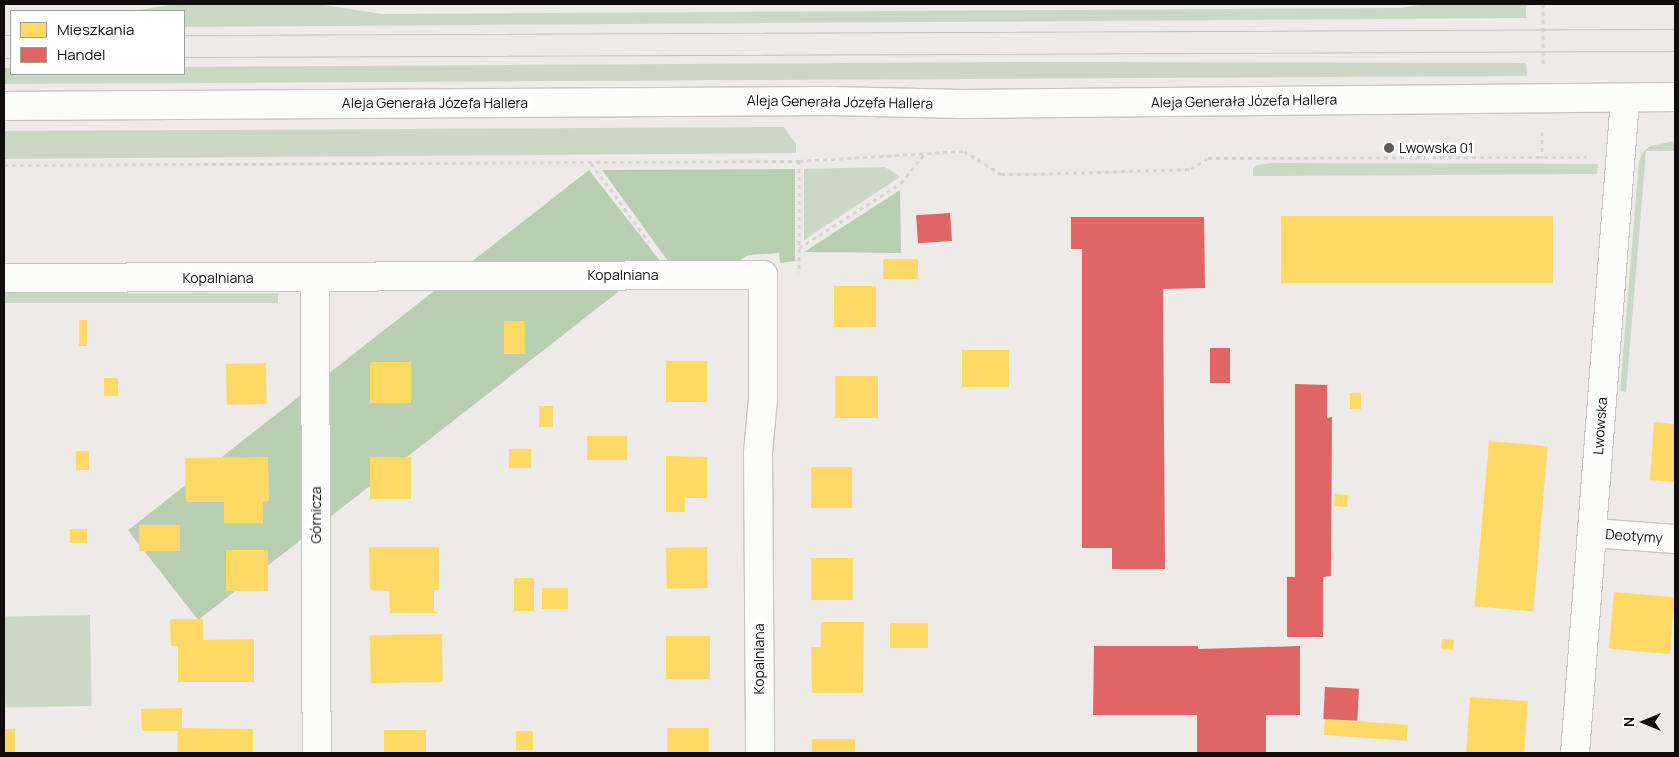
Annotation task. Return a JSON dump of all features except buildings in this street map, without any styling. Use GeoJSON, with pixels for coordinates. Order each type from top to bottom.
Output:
{"type":"FeatureCollection","features":[{"type":"Feature","properties":{"kind":"street","name":"Aleja Generała Józefa Hallera"},"geometry":{"type":"LineString","coordinates":[[4,106],[830,101],[974,104],[1675,97]]}},
{"type":"Feature","properties":{"kind":"street","name":"Lwowska"},"geometry":{"type":"LineString","coordinates":[[1575,753],[1625,98]]}},
{"type":"Feature","properties":{"kind":"street","name":"Kopalniana"},"geometry":{"type":"LineString","coordinates":[[4,278],[763,275],[763,399],[758,453],[760,753]]}},
{"type":"Feature","properties":{"kind":"street","name":"Górnicza"},"geometry":{"type":"LineString","coordinates":[[315,278],[317,753]]}},
{"type":"Feature","properties":{"kind":"street","name":"Deotymy"},"geometry":{"type":"LineString","coordinates":[[1593,533],[1675,539]]}},
{"type":"Feature","properties":{"kind":"path"},"geometry":{"type":"LineString","coordinates":[[4,165],[799,161],[927,151],[964,151],[1001,174],[1191,169],[1208,158],[1591,157]]}},
{"type":"Feature","properties":{"kind":"path"},"geometry":{"type":"LineString","coordinates":[[799,249],[901,183],[927,151]]}},
{"type":"Feature","properties":{"kind":"path"},"geometry":{"type":"LineString","coordinates":[[591,163],[673,275]]}},
{"type":"Feature","properties":{"kind":"green space"},"geometry":{"type":"Polygon","coordinates":[[[176,4],[317,4],[382,14],[1401,8],[1426,4],[1526,4],[1526,18],[185,27],[185,10],[139,10],[176,4]]]}},
{"type":"Feature","properties":{"kind":"green space"},"geometry":{"type":"Polygon","coordinates":[[[1022,62],[1526,63],[1527,76],[4,84],[4,68],[10,68],[10,75],[185,75],[185,67],[1022,62]]]}},
{"type":"Feature","properties":{"kind":"green space"},"geometry":{"type":"Polygon","coordinates":[[[784,127],[796,144],[796,153],[4,159],[4,131],[784,127]]]}},
{"type":"Feature","properties":{"kind":"green space"},"geometry":{"type":"Polygon","coordinates":[[[1675,141],[1675,151],[1646,151],[1626,392],[1620,391],[1639,161],[1643,152],[1650,146],[1675,141]]]}},
{"type":"Feature","properties":{"kind":"green space"},"geometry":{"type":"Polygon","coordinates":[[[1275,163],[1598,164],[1597,174],[1253,176],[1253,168],[1256,165],[1275,163]]]}},
{"type":"Feature","properties":{"kind":"green space"},"geometry":{"type":"Polygon","coordinates":[[[885,167],[900,177],[804,240],[804,169],[885,167]]]}},
{"type":"Feature","properties":{"kind":"green space"},"geometry":{"type":"Polygon","coordinates":[[[795,169],[795,261],[780,263],[779,253],[749,255],[738,261],[668,261],[602,170],[795,169]]]}},
{"type":"Feature","properties":{"kind":"green space"},"geometry":{"type":"Polygon","coordinates":[[[589,170],[659,260],[198,620],[128,530],[589,170]]]}},
{"type":"Feature","properties":{"kind":"green space"},"geometry":{"type":"Polygon","coordinates":[[[900,190],[901,253],[804,252],[900,190]]]}},
{"type":"Feature","properties":{"kind":"green space"},"geometry":{"type":"Polygon","coordinates":[[[4,293],[278,293],[278,303],[4,303],[4,293]]]}},
{"type":"Feature","properties":{"kind":"green space"},"geometry":{"type":"Polygon","coordinates":[[[90,615],[92,706],[6,707],[4,617],[90,615]]]}},
{"type":"Feature","properties":{"kind":"tram line"},"geometry":{"type":"LineString","coordinates":[[185,35],[1675,29]]}},
{"type":"Feature","properties":{"kind":"tram line"},"geometry":{"type":"LineString","coordinates":[[4,35],[10,35]]}},
{"type":"Feature","properties":{"kind":"tram line"},"geometry":{"type":"LineString","coordinates":[[185,57],[1675,51]]}},
{"type":"Feature","properties":{"kind":"tram line"},"geometry":{"type":"LineString","coordinates":[[4,58],[10,58]]}},
{"type":"Feature","properties":{"kind":"place","name":"Lwowska 01"},"geometry":{"type":"Point","coordinates":[1389,148]}}]}
